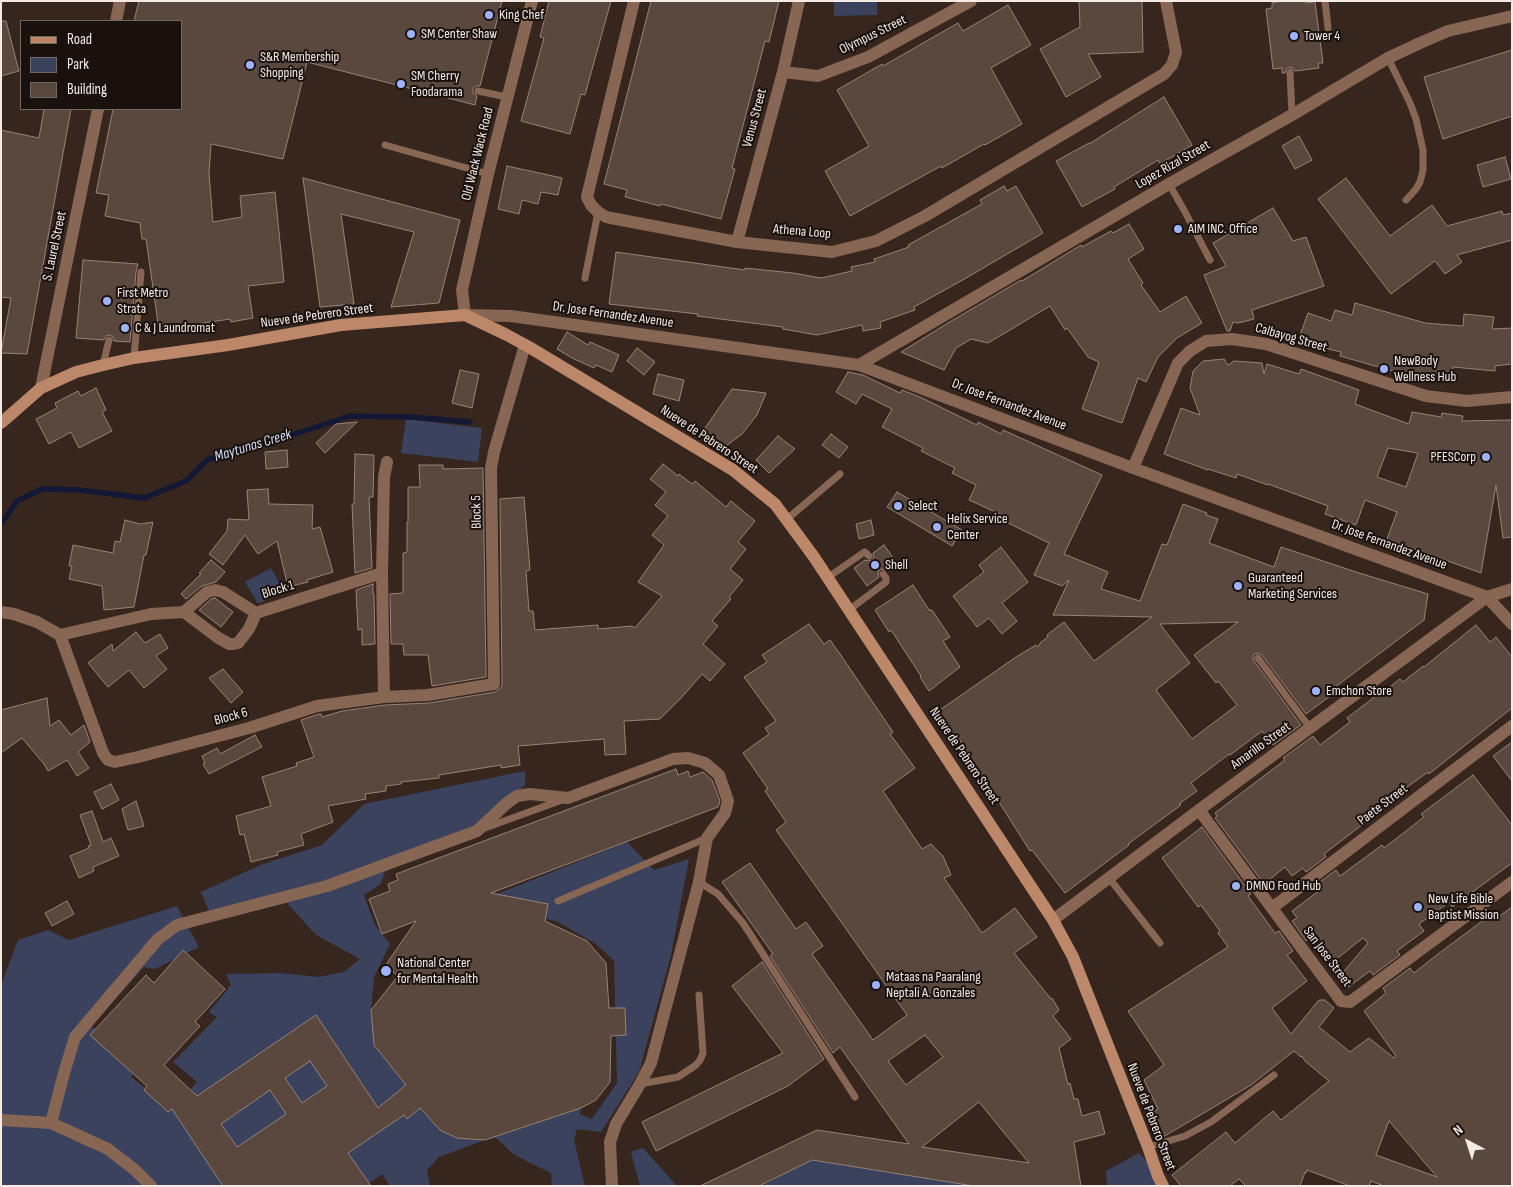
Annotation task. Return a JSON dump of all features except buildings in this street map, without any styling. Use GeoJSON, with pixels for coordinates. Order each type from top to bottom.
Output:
{"type":"FeatureCollection","features":[{"type":"Feature","properties":{"kind":"main road","name":"Nueve de Pebrero Street"},"geometry":{"type":"LineString","coordinates":[[1,423],[41,388],[76,372],[103,365],[134,358],[228,345],[341,325],[465,315],[525,345],[653,420],[732,470],[775,504],[849,610],[1053,920],[1073,957],[1162,1186]]}},
{"type":"Feature","properties":{"kind":"street"},"geometry":{"type":"LineString","coordinates":[[116,20],[120,1]]}},
{"type":"Feature","properties":{"kind":"street","name":"Old Wack Wack Road"},"geometry":{"type":"LineString","coordinates":[[465,315],[462,290],[488,174],[532,1]]}},
{"type":"Feature","properties":{"kind":"street"},"geometry":{"type":"LineString","coordinates":[[598,212],[587,197],[634,1]]}},
{"type":"Feature","properties":{"kind":"street","name":"Venus Street"},"geometry":{"type":"LineString","coordinates":[[737,242],[783,72],[799,1]]}},
{"type":"Feature","properties":{"kind":"street","name":"Olympus Street"},"geometry":{"type":"LineString","coordinates":[[783,72],[818,76],[868,57],[971,1]]}},
{"type":"Feature","properties":{"kind":"street","name":"Athena Loop"},"geometry":{"type":"LineString","coordinates":[[598,212],[606,217],[737,242],[832,252],[876,241],[924,216],[1164,74],[1172,65],[1176,52],[1166,1]]}},
{"type":"Feature","properties":{"kind":"street","name":"Lopez Rizal Street"},"geometry":{"type":"LineString","coordinates":[[859,365],[1388,58],[1448,31],[1512,16]]}},
{"type":"Feature","properties":{"kind":"street","name":"S. Laurel Street"},"geometry":{"type":"LineString","coordinates":[[41,388],[98,110]]}},
{"type":"Feature","properties":{"kind":"street","name":"Dr. Jose Fernandez Avenue"},"geometry":{"type":"LineString","coordinates":[[465,315],[511,316],[859,365],[1133,468],[1487,597],[1512,624]]}},
{"type":"Feature","properties":{"kind":"street","name":"Calbayog Street"},"geometry":{"type":"LineString","coordinates":[[1133,468],[1178,364],[1190,351],[1206,341],[1232,339],[1266,344],[1426,396],[1467,401],[1512,397]]}},
{"type":"Feature","properties":{"kind":"street","name":"Block 5"},"geometry":{"type":"LineString","coordinates":[[494,684],[491,468],[525,345]]}},
{"type":"Feature","properties":{"kind":"street"},"geometry":{"type":"LineString","coordinates":[[384,698],[382,573],[384,476],[387,462]]}},
{"type":"Feature","properties":{"kind":"street","name":"Block 1"},"geometry":{"type":"LineString","coordinates":[[184,612],[207,592],[215,590],[223,592],[256,613],[382,573]]}},
{"type":"Feature","properties":{"kind":"street","name":"Amarillo Street"},"geometry":{"type":"LineString","coordinates":[[1053,920],[1487,597],[1512,589]]}},
{"type":"Feature","properties":{"kind":"street"},"geometry":{"type":"LineString","coordinates":[[1,612],[14,614],[37,622],[60,635],[151,614],[184,612],[229,644],[238,643],[249,629],[256,613]]}},
{"type":"Feature","properties":{"kind":"street","name":"Block 6"},"geometry":{"type":"LineString","coordinates":[[60,635],[103,754],[108,760],[115,762],[249,728],[317,706],[428,695],[494,684]]}},
{"type":"Feature","properties":{"kind":"street","name":"Paete Street"},"geometry":{"type":"LineString","coordinates":[[1272,908],[1512,726]]}},
{"type":"Feature","properties":{"kind":"street"},"geometry":{"type":"LineString","coordinates":[[51,1122],[75,1037],[158,938],[176,925],[327,886],[478,831],[517,796],[530,794],[568,798],[673,759],[688,758],[706,763],[719,775],[728,801],[725,813],[707,838],[700,882],[650,1063],[616,1124],[610,1142],[612,1186]]}},
{"type":"Feature","properties":{"kind":"street","name":"San Jose Street"},"geometry":{"type":"LineString","coordinates":[[1199,810],[1341,1001],[1350,1002],[1512,882]]}},
{"type":"Feature","properties":{"kind":"street"},"geometry":{"type":"LineString","coordinates":[[1,1120],[51,1122],[108,1149],[136,1170],[151,1186]]}},
{"type":"Feature","properties":{"kind":"lane"},"geometry":{"type":"LineString","coordinates":[[1325,1],[1328,28]]}},
{"type":"Feature","properties":{"kind":"lane"},"geometry":{"type":"LineString","coordinates":[[1388,58],[1410,103],[1416,119],[1423,150],[1423,170],[1420,182],[1406,200]]}},
{"type":"Feature","properties":{"kind":"lane"},"geometry":{"type":"LineString","coordinates":[[1290,72],[1292,115]]}},
{"type":"Feature","properties":{"kind":"lane"},"geometry":{"type":"LineString","coordinates":[[478,91],[507,97]]}},
{"type":"Feature","properties":{"kind":"lane"},"geometry":{"type":"LineString","coordinates":[[386,145],[488,174]]}},
{"type":"Feature","properties":{"kind":"lane"},"geometry":{"type":"LineString","coordinates":[[1169,184],[1210,260]]}},
{"type":"Feature","properties":{"kind":"lane"},"geometry":{"type":"LineString","coordinates":[[585,278],[598,212]]}},
{"type":"Feature","properties":{"kind":"lane"},"geometry":{"type":"LineString","coordinates":[[134,358],[141,272]]}},
{"type":"Feature","properties":{"kind":"lane"},"geometry":{"type":"LineString","coordinates":[[103,365],[109,340]]}},
{"type":"Feature","properties":{"kind":"lane"},"geometry":{"type":"LineString","coordinates":[[786,520],[840,474]]}},
{"type":"Feature","properties":{"kind":"lane"},"geometry":{"type":"LineString","coordinates":[[827,578],[863,553],[865,552],[869,556]]}},
{"type":"Feature","properties":{"kind":"lane"},"geometry":{"type":"LineString","coordinates":[[849,610],[886,582],[883,574]]}},
{"type":"Feature","properties":{"kind":"lane"},"geometry":{"type":"LineString","coordinates":[[1258,658],[1310,728]]}},
{"type":"Feature","properties":{"kind":"lane"},"geometry":{"type":"LineString","coordinates":[[478,831],[568,798]]}},
{"type":"Feature","properties":{"kind":"lane"},"geometry":{"type":"LineString","coordinates":[[558,901],[707,838]]}},
{"type":"Feature","properties":{"kind":"lane"},"geometry":{"type":"LineString","coordinates":[[1109,878],[1160,943]]}},
{"type":"Feature","properties":{"kind":"lane"},"geometry":{"type":"LineString","coordinates":[[700,882],[718,894],[743,923],[855,1097]]}},
{"type":"Feature","properties":{"kind":"lane"},"geometry":{"type":"LineString","coordinates":[[640,1084],[678,1077],[696,1065],[700,1060],[702,1053],[699,995]]}},
{"type":"Feature","properties":{"kind":"lane"},"geometry":{"type":"LineString","coordinates":[[1148,1147],[1185,1136],[1211,1122],[1274,1075]]}},
{"type":"Feature","properties":{"kind":"green space"},"geometry":{"type":"Polygon","coordinates":[[[834,1],[877,1],[877,15],[834,16],[834,1]]]}},
{"type":"Feature","properties":{"kind":"green space"},"geometry":{"type":"Polygon","coordinates":[[[406,419],[482,428],[478,462],[401,453],[406,419]]]}},
{"type":"Feature","properties":{"kind":"green space"},"geometry":{"type":"Polygon","coordinates":[[[271,568],[284,591],[258,604],[245,582],[271,568]]]}},
{"type":"Feature","properties":{"kind":"green space"},"geometry":{"type":"Polygon","coordinates":[[[525,771],[525,785],[476,826],[385,872],[381,884],[364,895],[375,925],[390,944],[374,977],[371,1010],[374,1045],[406,1085],[390,1099],[407,1119],[420,1108],[440,1130],[457,1138],[485,1140],[439,1157],[427,1170],[430,1186],[390,1186],[382,1174],[365,1186],[1,1186],[1,985],[18,940],[48,930],[69,940],[177,906],[199,947],[155,969],[144,967],[91,1026],[138,1069],[131,1077],[173,1110],[197,1082],[173,1062],[217,1017],[209,1012],[231,985],[226,974],[278,973],[319,977],[344,972],[360,959],[316,935],[287,903],[213,921],[201,892],[263,864],[322,845],[364,804],[525,771]]]}},
{"type":"Feature","properties":{"kind":"green space"},"geometry":{"type":"Polygon","coordinates":[[[627,842],[654,870],[689,859],[671,955],[639,1072],[601,1132],[577,1129],[574,1140],[585,1186],[552,1186],[551,1173],[512,1153],[495,1137],[581,1108],[580,1114],[592,1119],[617,1083],[614,961],[596,944],[558,922],[482,900],[627,842]]]}},
{"type":"Feature","properties":{"kind":"green space"},"geometry":{"type":"Polygon","coordinates":[[[643,1148],[677,1186],[640,1186],[631,1152],[643,1148]]]}},
{"type":"Feature","properties":{"kind":"green space"},"geometry":{"type":"Polygon","coordinates":[[[1139,1153],[1151,1166],[1162,1186],[1107,1186],[1106,1171],[1139,1153]]]}},
{"type":"Feature","properties":{"kind":"green space"},"geometry":{"type":"Polygon","coordinates":[[[809,1160],[974,1186],[762,1186],[809,1160]]]}},
{"type":"Feature","properties":{"kind":"waterway","name":"Maytunas Creek"},"geometry":{"type":"LineString","coordinates":[[1,524],[17,501],[42,489],[80,490],[144,498],[186,481],[207,460],[350,416],[412,417],[470,422]]}},
{"type":"Feature","properties":{"kind":"place","name":"King Chef"},"geometry":{"type":"Point","coordinates":[489,15]}},
{"type":"Feature","properties":{"kind":"place","name":"SM Center Shaw"},"geometry":{"type":"Point","coordinates":[411,34]}},
{"type":"Feature","properties":{"kind":"place","name":"Tower 4"},"geometry":{"type":"Point","coordinates":[1294,36]}},
{"type":"Feature","properties":{"kind":"place","name":"S&R Membership Shopping"},"geometry":{"type":"Point","coordinates":[250,65]}},
{"type":"Feature","properties":{"kind":"place","name":"SM Cherry Foodarama"},"geometry":{"type":"Point","coordinates":[401,84]}},
{"type":"Feature","properties":{"kind":"place","name":"AIM INC. Office"},"geometry":{"type":"Point","coordinates":[1178,229]}},
{"type":"Feature","properties":{"kind":"place","name":"First Metro Strata"},"geometry":{"type":"Point","coordinates":[107,301]}},
{"type":"Feature","properties":{"kind":"place","name":"C & J Laundromat"},"geometry":{"type":"Point","coordinates":[125,328]}},
{"type":"Feature","properties":{"kind":"place","name":"NewBody Wellness Hub"},"geometry":{"type":"Point","coordinates":[1384,369]}},
{"type":"Feature","properties":{"kind":"place","name":"PFESCorp"},"geometry":{"type":"Point","coordinates":[1486,457]}},
{"type":"Feature","properties":{"kind":"place","name":"Select"},"geometry":{"type":"Point","coordinates":[898,506]}},
{"type":"Feature","properties":{"kind":"place","name":"Helix Service Center"},"geometry":{"type":"Point","coordinates":[937,527]}},
{"type":"Feature","properties":{"kind":"place","name":"Shell"},"geometry":{"type":"Point","coordinates":[875,565]}},
{"type":"Feature","properties":{"kind":"place","name":"Guaranteed Marketing Services"},"geometry":{"type":"Point","coordinates":[1238,586]}},
{"type":"Feature","properties":{"kind":"place","name":"Emchon Store"},"geometry":{"type":"Point","coordinates":[1316,691]}},
{"type":"Feature","properties":{"kind":"place","name":"DMNO Food Hub"},"geometry":{"type":"Point","coordinates":[1236,886]}},
{"type":"Feature","properties":{"kind":"place","name":"New Life Bible Baptist Mission"},"geometry":{"type":"Point","coordinates":[1418,907]}},
{"type":"Feature","properties":{"kind":"place","name":"National Center for Mental Health"},"geometry":{"type":"Point","coordinates":[386,971]}},
{"type":"Feature","properties":{"kind":"place","name":"Mataas na Paaralang Neptali A. Gonzales"},"geometry":{"type":"Point","coordinates":[876,985]}}]}
